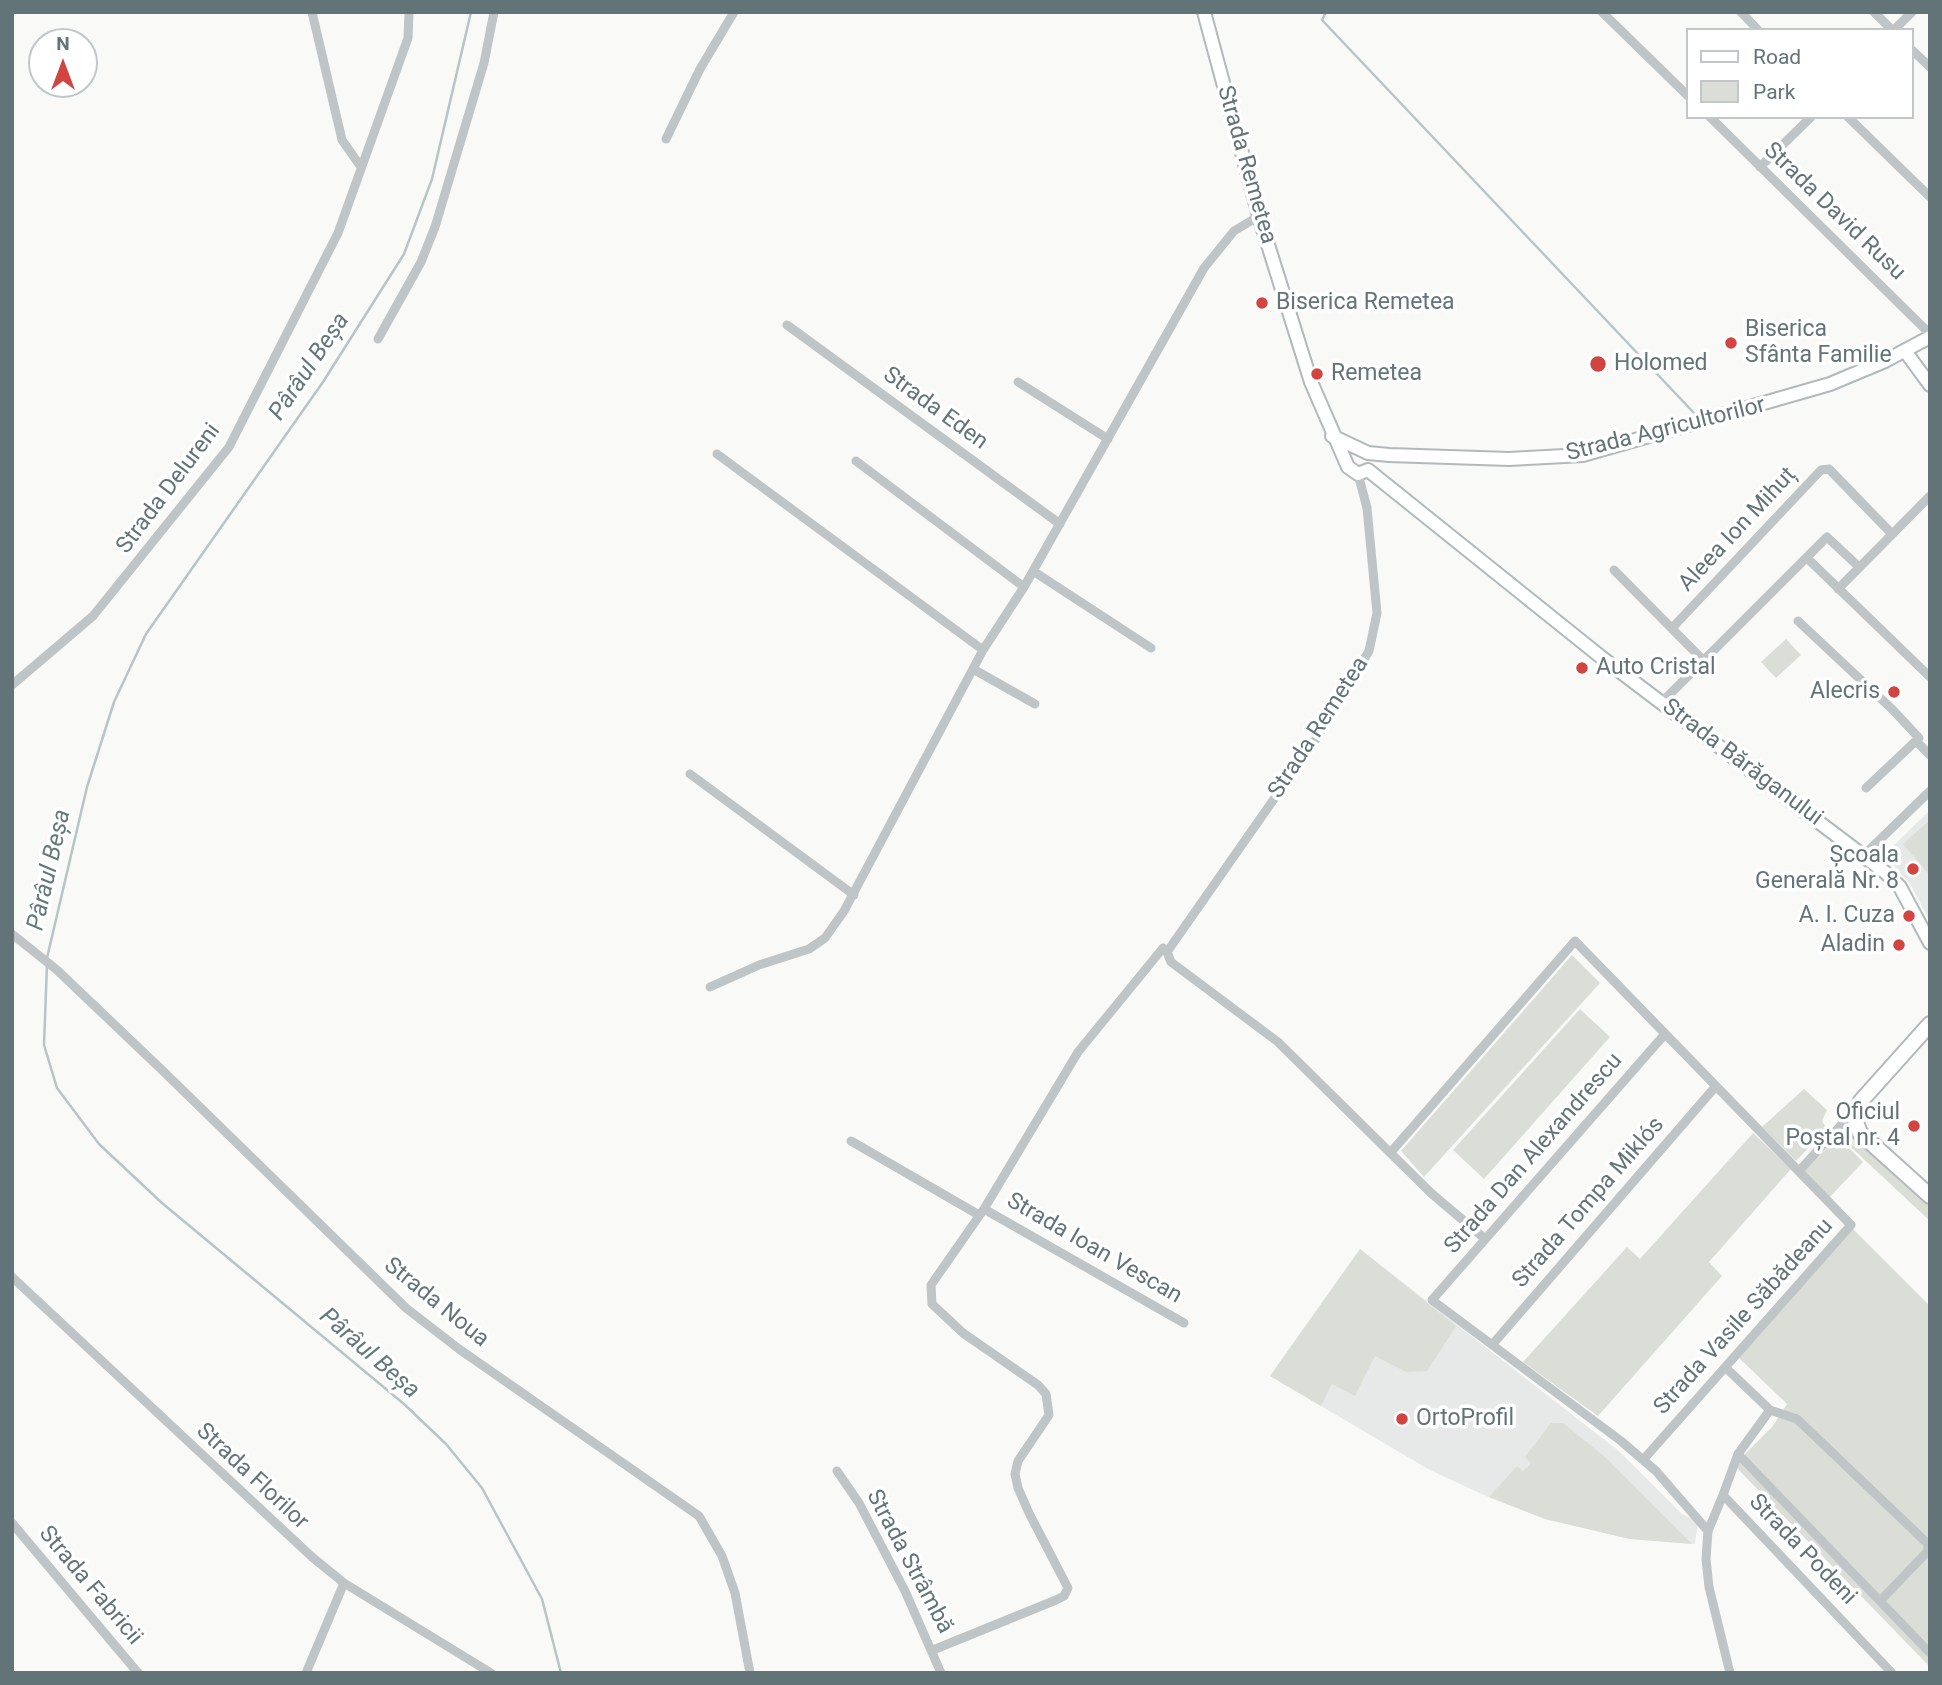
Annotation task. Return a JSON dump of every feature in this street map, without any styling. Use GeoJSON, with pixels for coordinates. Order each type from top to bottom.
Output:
{"type":"FeatureCollection","features":[{"type":"Feature","properties":{"kind":"main road"},"geometry":{"type":"LineString","coordinates":[[1930,1024],[1861,1101],[1854,1117],[1860,1133],[1930,1196]]}},
{"type":"Feature","properties":{"kind":"street"},"geometry":{"type":"LineString","coordinates":[[312,12],[342,140],[361,167]]}},
{"type":"Feature","properties":{"kind":"street","name":"Strada Delureni"},"geometry":{"type":"LineString","coordinates":[[12,685],[93,616],[229,447],[338,233],[408,37],[409,12]]}},
{"type":"Feature","properties":{"kind":"street"},"geometry":{"type":"LineString","coordinates":[[378,339],[421,262],[435,227],[484,63],[494,12]]}},
{"type":"Feature","properties":{"kind":"street"},"geometry":{"type":"LineString","coordinates":[[666,139],[700,69],[734,12]]}},
{"type":"Feature","properties":{"kind":"street","name":"Strada Remetea"},"geometry":{"type":"LineString","coordinates":[[1204,12],[1259,216],[1296,339],[1332,436],[1347,459]]}},
{"type":"Feature","properties":{"kind":"street"},"geometry":{"type":"LineString","coordinates":[[1602,12],[1686,94]]}},
{"type":"Feature","properties":{"kind":"street"},"geometry":{"type":"LineString","coordinates":[[1741,12],[1756,28]]}},
{"type":"Feature","properties":{"kind":"street"},"geometry":{"type":"LineString","coordinates":[[1874,12],[1891,28]]}},
{"type":"Feature","properties":{"kind":"street"},"geometry":{"type":"LineString","coordinates":[[1895,28],[1912,12]]}},
{"type":"Feature","properties":{"kind":"street"},"geometry":{"type":"LineString","coordinates":[[1914,52],[1930,67]]}},
{"type":"Feature","properties":{"kind":"street","name":"Strada David Rusu"},"geometry":{"type":"LineString","coordinates":[[1712,119],[1930,336]]}},
{"type":"Feature","properties":{"kind":"street"},"geometry":{"type":"LineString","coordinates":[[1760,167],[1809,119]]}},
{"type":"Feature","properties":{"kind":"street"},"geometry":{"type":"LineString","coordinates":[[1850,119],[1930,197]]}},
{"type":"Feature","properties":{"kind":"street"},"geometry":{"type":"LineString","coordinates":[[710,987],[759,965],[809,949],[825,938],[854,895],[983,650],[1024,587],[1205,268],[1234,231],[1259,216]]}},
{"type":"Feature","properties":{"kind":"street","name":"Strada Eden"},"geometry":{"type":"LineString","coordinates":[[788,325],[1060,524]]}},
{"type":"Feature","properties":{"kind":"street","name":"Strada Agricultorilor"},"geometry":{"type":"LineString","coordinates":[[1347,459],[1351,452],[1365,462],[1389,455],[1517,458],[1583,455],[1795,396],[1867,370],[1930,336]]}},
{"type":"Feature","properties":{"kind":"street"},"geometry":{"type":"LineString","coordinates":[[1905,351],[1930,385]]}},
{"type":"Feature","properties":{"kind":"street"},"geometry":{"type":"LineString","coordinates":[[1018,382],[1108,439]]}},
{"type":"Feature","properties":{"kind":"street"},"geometry":{"type":"LineString","coordinates":[[1332,436],[1365,462]]}},
{"type":"Feature","properties":{"kind":"street"},"geometry":{"type":"LineString","coordinates":[[717,454],[983,650]]}},
{"type":"Feature","properties":{"kind":"street"},"geometry":{"type":"LineString","coordinates":[[856,461],[1024,587]]}},
{"type":"Feature","properties":{"kind":"street","name":"Strada Remetea"},"geometry":{"type":"LineString","coordinates":[[1167,952],[1318,736],[1369,651],[1377,613],[1365,462]]}},
{"type":"Feature","properties":{"kind":"street","name":"Strada Bărăganului"},"geometry":{"type":"LineString","coordinates":[[1365,462],[1391,491],[1900,887],[1930,943]]}},
{"type":"Feature","properties":{"kind":"street","name":"Aleea Ion Mihuț"},"geometry":{"type":"LineString","coordinates":[[1673,627],[1764,534],[1767,524],[1821,470],[1829,469],[1892,534]]}},
{"type":"Feature","properties":{"kind":"street"},"geometry":{"type":"LineString","coordinates":[[1839,589],[1930,496]]}},
{"type":"Feature","properties":{"kind":"street"},"geometry":{"type":"LineString","coordinates":[[1662,702],[1827,537],[1859,567]]}},
{"type":"Feature","properties":{"kind":"street"},"geometry":{"type":"LineString","coordinates":[[1807,558],[1930,677]]}},
{"type":"Feature","properties":{"kind":"street"},"geometry":{"type":"LineString","coordinates":[[1614,570],[1704,661]]}},
{"type":"Feature","properties":{"kind":"street"},"geometry":{"type":"LineString","coordinates":[[1033,571],[1151,648]]}},
{"type":"Feature","properties":{"kind":"street"},"geometry":{"type":"LineString","coordinates":[[1798,621],[1919,738],[1866,788]]}},
{"type":"Feature","properties":{"kind":"street"},"geometry":{"type":"LineString","coordinates":[[973,669],[1035,704]]}},
{"type":"Feature","properties":{"kind":"street"},"geometry":{"type":"LineString","coordinates":[[1916,741],[1930,755]]}},
{"type":"Feature","properties":{"kind":"street"},"geometry":{"type":"LineString","coordinates":[[690,774],[854,895]]}},
{"type":"Feature","properties":{"kind":"street"},"geometry":{"type":"LineString","coordinates":[[1863,856],[1930,791]]}},
{"type":"Feature","properties":{"kind":"street","name":"Strada Noua"},"geometry":{"type":"LineString","coordinates":[[12,934],[57,970],[406,1308],[459,1349],[699,1516],[722,1556],[735,1592],[750,1673]]}},
{"type":"Feature","properties":{"kind":"street","name":"Strada Vasile Săbădeanu"},"geometry":{"type":"LineString","coordinates":[[1391,1152],[1575,941],[1852,1226],[1643,1460]]}},
{"type":"Feature","properties":{"kind":"street","name":"Strada Ioan Vescan"},"geometry":{"type":"LineString","coordinates":[[933,1650],[1056,1601],[1068,1588],[1029,1513],[1015,1474],[1018,1461],[1049,1415],[1046,1394],[1038,1385],[963,1333],[932,1304],[929,1294],[931,1284],[982,1212],[1078,1052],[1163,948],[1167,952]]}},
{"type":"Feature","properties":{"kind":"street"},"geometry":{"type":"LineString","coordinates":[[1167,952],[1171,962],[1278,1042],[1437,1198],[1484,1238]]}},
{"type":"Feature","properties":{"kind":"street","name":"Strada Dan Alexandrescu"},"geometry":{"type":"LineString","coordinates":[[1492,1345],[1432,1300],[1665,1034]]}},
{"type":"Feature","properties":{"kind":"street","name":"Strada Tompa Miklós"},"geometry":{"type":"LineString","coordinates":[[1492,1345],[1716,1086]]}},
{"type":"Feature","properties":{"kind":"street"},"geometry":{"type":"LineString","coordinates":[[1799,1171],[1843,1123],[1854,1117]]}},
{"type":"Feature","properties":{"kind":"street","name":"Strada Ioan Vescan"},"geometry":{"type":"LineString","coordinates":[[851,1141],[1185,1323]]}},
{"type":"Feature","properties":{"kind":"street","name":"Strada Florilor"},"geometry":{"type":"LineString","coordinates":[[12,1277],[285,1534],[344,1583],[491,1673]]}},
{"type":"Feature","properties":{"kind":"street"},"geometry":{"type":"LineString","coordinates":[[1492,1345],[1643,1460],[1708,1531]]}},
{"type":"Feature","properties":{"kind":"street"},"geometry":{"type":"LineString","coordinates":[[1725,1367],[1770,1410],[1797,1419],[1928,1544],[1928,1551],[1880,1601]]}},
{"type":"Feature","properties":{"kind":"street"},"geometry":{"type":"LineString","coordinates":[[1723,1495],[1738,1454],[1770,1410]]}},
{"type":"Feature","properties":{"kind":"street"},"geometry":{"type":"LineString","coordinates":[[1738,1454],[1930,1653]]}},
{"type":"Feature","properties":{"kind":"street","name":"Strada Strâmbă"},"geometry":{"type":"LineString","coordinates":[[836,1471],[859,1503],[933,1650],[941,1673]]}},
{"type":"Feature","properties":{"kind":"street","name":"Strada Podeni"},"geometry":{"type":"LineString","coordinates":[[1730,1673],[1709,1587],[1706,1559],[1708,1531],[1723,1495],[1892,1673]]}},
{"type":"Feature","properties":{"kind":"street","name":"Strada Fabricii"},"geometry":{"type":"LineString","coordinates":[[12,1524],[138,1673]]}},
{"type":"Feature","properties":{"kind":"street"},"geometry":{"type":"LineString","coordinates":[[306,1673],[344,1583]]}},
{"type":"Feature","properties":{"kind":"shaded area","name":"Școala Generală Nr. 8"},"geometry":{"type":"Polygon","coordinates":[[[1930,810],[1930,921],[1910,884],[1884,855],[1930,810]]]}},
{"type":"Feature","properties":{"kind":"shaded area","name":"OrtoProfil"},"geometry":{"type":"Polygon","coordinates":[[[1360,1249],[1620,1452],[1682,1514],[1698,1522],[1695,1544],[1630,1539],[1545,1519],[1486,1496],[1428,1469],[1270,1376],[1360,1249]]]}},
{"type":"Feature","properties":{"kind":"green space"},"geometry":{"type":"Polygon","coordinates":[[[1786,639],[1801,655],[1776,678],[1761,662],[1786,639]]]}},
{"type":"Feature","properties":{"kind":"green space"},"geometry":{"type":"Polygon","coordinates":[[[1930,820],[1930,875],[1903,844],[1930,820]]]}},
{"type":"Feature","properties":{"kind":"green space"},"geometry":{"type":"Polygon","coordinates":[[[1572,955],[1600,983],[1424,1177],[1401,1151],[1572,955]]]}},
{"type":"Feature","properties":{"kind":"green space"},"geometry":{"type":"Polygon","coordinates":[[[1580,1009],[1610,1037],[1484,1179],[1453,1150],[1580,1009]]]}},
{"type":"Feature","properties":{"kind":"green space"},"geometry":{"type":"Polygon","coordinates":[[[1804,1089],[1827,1110],[1822,1121],[1827,1129],[1796,1161],[1762,1127],[1804,1089]]]}},
{"type":"Feature","properties":{"kind":"green space"},"geometry":{"type":"Polygon","coordinates":[[[1847,1128],[1930,1206],[1930,1221],[1839,1136],[1847,1128]]]}},
{"type":"Feature","properties":{"kind":"green space"},"geometry":{"type":"Polygon","coordinates":[[[1753,1133],[1791,1169],[1709,1262],[1722,1276],[1598,1416],[1523,1362],[1627,1247],[1640,1259],[1753,1133]]]}},
{"type":"Feature","properties":{"kind":"green space"},"geometry":{"type":"Polygon","coordinates":[[[1838,1137],[1863,1162],[1829,1198],[1804,1171],[1838,1137]]]}},
{"type":"Feature","properties":{"kind":"green space"},"geometry":{"type":"Polygon","coordinates":[[[1852,1228],[1930,1306],[1930,1667],[1734,1465],[1772,1427],[1787,1404],[1738,1357],[1852,1228]]]}},
{"type":"Feature","properties":{"kind":"green space"},"geometry":{"type":"Polygon","coordinates":[[[1360,1249],[1456,1326],[1427,1371],[1406,1372],[1375,1356],[1355,1396],[1332,1384],[1321,1406],[1270,1376],[1360,1249]]]}},
{"type":"Feature","properties":{"kind":"green space"},"geometry":{"type":"Polygon","coordinates":[[[1551,1423],[1563,1423],[1605,1457],[1692,1544],[1630,1539],[1545,1519],[1489,1497],[1517,1466],[1523,1471],[1531,1463],[1525,1457],[1551,1423]]]}},
{"type":"Feature","properties":{"kind":"waterway","name":"Pârâul Beșa"},"geometry":{"type":"LineString","coordinates":[[47,958],[87,787],[114,702],[146,634],[323,382],[404,254],[432,179],[471,12]]}},
{"type":"Feature","properties":{"kind":"waterway"},"geometry":{"type":"LineString","coordinates":[[1326,12],[1322,20],[1694,413]]}},
{"type":"Feature","properties":{"kind":"waterway","name":"Pârâul Beșa"},"geometry":{"type":"LineString","coordinates":[[47,964],[44,1045],[57,1088],[99,1144],[162,1203],[404,1404],[446,1444],[482,1488],[542,1599],[561,1673]]}},
{"type":"Feature","properties":{"kind":"place","name":"Biserica Remetea"},"geometry":{"type":"Point","coordinates":[1262,303]}},
{"type":"Feature","properties":{"kind":"place","name":"Biserica Sfânta Familie"},"geometry":{"type":"Point","coordinates":[1731,343]}},
{"type":"Feature","properties":{"kind":"place","name":"Holomed"},"geometry":{"type":"Point","coordinates":[1598,364]}},
{"type":"Feature","properties":{"kind":"place","name":"Remetea"},"geometry":{"type":"Point","coordinates":[1317,374]}},
{"type":"Feature","properties":{"kind":"place","name":"Auto Cristal"},"geometry":{"type":"Point","coordinates":[1582,668]}},
{"type":"Feature","properties":{"kind":"place","name":"Alecris"},"geometry":{"type":"Point","coordinates":[1894,692]}},
{"type":"Feature","properties":{"kind":"place","name":"Școala Generală Nr. 8"},"geometry":{"type":"Point","coordinates":[1913,869]}},
{"type":"Feature","properties":{"kind":"place","name":"A. I. Cuza"},"geometry":{"type":"Point","coordinates":[1909,916]}},
{"type":"Feature","properties":{"kind":"place","name":"Aladin"},"geometry":{"type":"Point","coordinates":[1899,945]}},
{"type":"Feature","properties":{"kind":"place","name":"Oficiul Poștal nr. 4"},"geometry":{"type":"Point","coordinates":[1914,1126]}},
{"type":"Feature","properties":{"kind":"place","name":"OrtoProfil"},"geometry":{"type":"Point","coordinates":[1402,1419]}}]}
